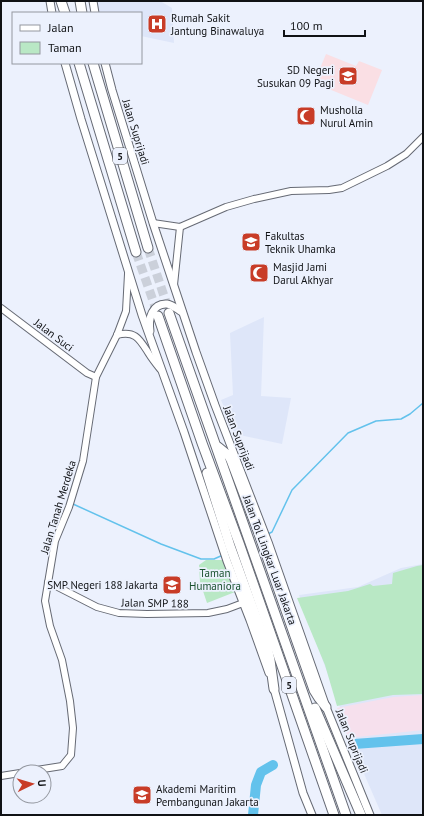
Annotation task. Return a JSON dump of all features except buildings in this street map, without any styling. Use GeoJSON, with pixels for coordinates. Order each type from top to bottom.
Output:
{"type":"FeatureCollection","features":[{"type":"Feature","properties":{"kind":"highway"},"geometry":{"type":"LineString","coordinates":[[61,1],[66,12]]}},
{"type":"Feature","properties":{"kind":"highway"},"geometry":{"type":"LineString","coordinates":[[66,1],[66,12]]}},
{"type":"Feature","properties":{"kind":"highway"},"geometry":{"type":"LineString","coordinates":[[80,1],[82,12]]}},
{"type":"Feature","properties":{"kind":"highway"},"geometry":{"type":"LineString","coordinates":[[85,12],[86,1]]}},
{"type":"Feature","properties":{"kind":"highway","name":"5"},"geometry":{"type":"LineString","coordinates":[[78,64],[136,252]]}},
{"type":"Feature","properties":{"kind":"highway","name":"5"},"geometry":{"type":"LineString","coordinates":[[93,64],[148,248]]}},
{"type":"Feature","properties":{"kind":"highway","name":"Jalan Tol Lingkar Luar Jakarta"},"geometry":{"type":"LineString","coordinates":[[170,313],[293,660],[346,815]]}},
{"type":"Feature","properties":{"kind":"highway","name":"Jalan Tol Lingkar Luar Jakarta"},"geometry":{"type":"LineString","coordinates":[[158,316],[202,443],[244,556],[334,815]]}},
{"type":"Feature","properties":{"kind":"highway"},"geometry":{"type":"LineString","coordinates":[[202,443],[203,458],[226,547],[267,647],[274,689]]}},
{"type":"Feature","properties":{"kind":"highway"},"geometry":{"type":"LineString","coordinates":[[218,447],[229,456],[261,531],[314,690],[318,698],[326,707]]}},
{"type":"Feature","properties":{"kind":"highway"},"geometry":{"type":"LineString","coordinates":[[293,660],[308,691],[360,815]]}},
{"type":"Feature","properties":{"kind":"main road"},"geometry":{"type":"LineString","coordinates":[[50,1],[52,12]]}},
{"type":"Feature","properties":{"kind":"main road"},"geometry":{"type":"LineString","coordinates":[[93,1],[95,12]]}},
{"type":"Feature","properties":{"kind":"main road"},"geometry":{"type":"LineString","coordinates":[[65,64],[81,119],[151,341],[226,547]]}},
{"type":"Feature","properties":{"kind":"main road","name":"Jalan Suprijadi"},"geometry":{"type":"LineString","coordinates":[[105,64],[153,223],[182,312],[261,531]]}},
{"type":"Feature","properties":{"kind":"main road"},"geometry":{"type":"LineString","coordinates":[[151,341],[149,326],[150,318],[155,308],[168,304],[182,312]]}},
{"type":"Feature","properties":{"kind":"main road"},"geometry":{"type":"LineString","coordinates":[[231,561],[243,603],[274,689],[303,793],[312,815]]}},
{"type":"Feature","properties":{"kind":"main road","name":"Jalan Suprijadi"},"geometry":{"type":"LineString","coordinates":[[326,707],[370,815]]}},
{"type":"Feature","properties":{"kind":"street"},"geometry":{"type":"LineString","coordinates":[[153,223],[180,227],[226,207],[247,200],[279,193],[329,190],[348,186],[387,166],[406,154],[423,137]]}},
{"type":"Feature","properties":{"kind":"street"},"geometry":{"type":"LineString","coordinates":[[174,287],[180,227]]}},
{"type":"Feature","properties":{"kind":"street","name":"Jalan Tanah Merdeka"},"geometry":{"type":"LineString","coordinates":[[52,768],[62,766],[71,755],[73,728],[62,660],[50,626],[45,601],[55,541],[69,506],[83,461],[96,378],[117,335],[127,305],[128,270]]}},
{"type":"Feature","properties":{"kind":"street","name":"Jalan Suci"},"geometry":{"type":"LineString","coordinates":[[1,308],[87,373],[96,378]]}},
{"type":"Feature","properties":{"kind":"street"},"geometry":{"type":"LineString","coordinates":[[117,335],[127,333],[140,340],[163,373]]}},
{"type":"Feature","properties":{"kind":"street","name":"Jalan SMP 188"},"geometry":{"type":"LineString","coordinates":[[48,582],[97,607],[120,613],[208,613],[227,609],[243,603]]}},
{"type":"Feature","properties":{"kind":"street"},"geometry":{"type":"LineString","coordinates":[[1,776],[12,774]]}},
{"type":"Feature","properties":{"kind":"shaded area","name":"Rumah Sakit Jantung Binawaluya"},"geometry":{"type":"Polygon","coordinates":[[[96,1],[160,1],[172,8],[174,43],[142,36],[142,12],[98,12],[96,1]]]}},
{"type":"Feature","properties":{"kind":"shaded area","name":"SD Negeri Susukan 09 Pagi"},"geometry":{"type":"Polygon","coordinates":[[[326,54],[356,66],[359,61],[382,70],[368,105],[314,83],[326,54]]]}},
{"type":"Feature","properties":{"kind":"shaded area"},"geometry":{"type":"Polygon","coordinates":[[[264,317],[261,396],[291,398],[282,444],[235,434],[221,400],[233,395],[230,333],[264,317]]]}},
{"type":"Feature","properties":{"kind":"shaded area"},"geometry":{"type":"Polygon","coordinates":[[[423,564],[423,815],[382,815],[365,776],[299,595],[358,587],[401,568],[423,564]]]}},
{"type":"Feature","properties":{"kind":"shaded area"},"geometry":{"type":"Polygon","coordinates":[[[423,695],[423,730],[348,738],[337,708],[393,697],[423,695]]]}},
{"type":"Feature","properties":{"kind":"green space","name":"Taman Humaniora"},"geometry":{"type":"Polygon","coordinates":[[[206,560],[223,560],[235,592],[207,603],[200,582],[199,565],[206,560]]]}},
{"type":"Feature","properties":{"kind":"green space"},"geometry":{"type":"Polygon","coordinates":[[[423,565],[423,694],[393,695],[337,706],[325,665],[297,598],[348,591],[370,584],[373,586],[392,584],[393,573],[423,565]]]}},
{"type":"Feature","properties":{"kind":"waterway"},"geometry":{"type":"LineString","coordinates":[[268,534],[272,532],[292,490],[348,433],[376,421],[401,419],[410,414],[423,403]]}},
{"type":"Feature","properties":{"kind":"waterway"},"geometry":{"type":"LineString","coordinates":[[73,504],[161,544],[201,559],[214,559],[223,555]]}},
{"type":"Feature","properties":{"kind":"waterway"},"geometry":{"type":"LineString","coordinates":[[354,744],[423,739]]}},
{"type":"Feature","properties":{"kind":"waterway"},"geometry":{"type":"LineString","coordinates":[[253,815],[256,785],[261,772],[273,765]]}},
{"type":"Feature","properties":{"kind":"tunnel"},"geometry":{"type":"LineString","coordinates":[[148,248],[169,311]]}},
{"type":"Feature","properties":{"kind":"tunnel"},"geometry":{"type":"LineString","coordinates":[[136,252],[158,315]]}},
{"type":"Feature","properties":{"kind":"place","name":"Rumah Sakit Jantung Binawaluya"},"geometry":{"type":"Point","coordinates":[157,24]}},
{"type":"Feature","properties":{"kind":"place","name":"SD Negeri Susukan 09 Pagi"},"geometry":{"type":"Point","coordinates":[348,76]}},
{"type":"Feature","properties":{"kind":"place","name":"Musholla Nurul Amin"},"geometry":{"type":"Point","coordinates":[306,116]}},
{"type":"Feature","properties":{"kind":"place","name":"Fakultas Teknik Uhamka"},"geometry":{"type":"Point","coordinates":[251,242]}},
{"type":"Feature","properties":{"kind":"place","name":"Masjid Jami Darul Akhyar"},"geometry":{"type":"Point","coordinates":[259,273]}},
{"type":"Feature","properties":{"kind":"place","name":"SMP Negeri 188 Jakarta"},"geometry":{"type":"Point","coordinates":[172,585]}},
{"type":"Feature","properties":{"kind":"place","name":"Akademi Maritim Pembangunan Jakarta"},"geometry":{"type":"Point","coordinates":[142,795]}}]}
